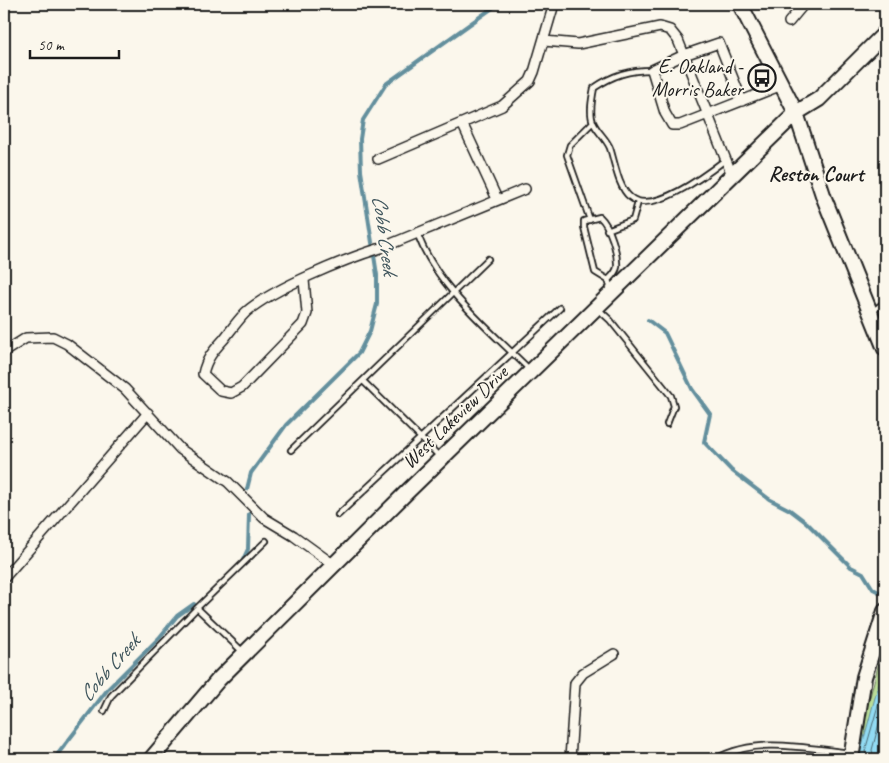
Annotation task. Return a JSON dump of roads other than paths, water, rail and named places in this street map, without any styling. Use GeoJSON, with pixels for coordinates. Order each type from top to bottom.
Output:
{"type":"FeatureCollection","features":[{"type":"Feature","properties":{"kind":"street"},"geometry":{"type":"LineString","coordinates":[[378,159],[502,106],[530,81],[554,4]]}},
{"type":"Feature","properties":{"kind":"street"},"geometry":{"type":"LineString","coordinates":[[740,4],[796,113],[824,198],[885,350]]}},
{"type":"Feature","properties":{"kind":"street"},"geometry":{"type":"LineString","coordinates":[[789,22],[804,4]]}},
{"type":"Feature","properties":{"kind":"street"},"geometry":{"type":"LineString","coordinates":[[544,41],[578,44],[660,27],[670,30],[678,40],[732,175]]}},
{"type":"Feature","properties":{"kind":"street","name":"West Lakeview Drive"},"geometry":{"type":"LineString","coordinates":[[152,759],[219,679],[596,307],[610,286],[732,175],[796,113],[820,98],[885,33]]}},
{"type":"Feature","properties":{"kind":"street"},"geometry":{"type":"LineString","coordinates":[[742,101],[719,43],[684,55],[652,70],[665,113],[672,125],[680,125],[707,114],[742,101],[782,85]]}},
{"type":"Feature","properties":{"kind":"street"},"geometry":{"type":"LineString","coordinates":[[462,123],[497,199]]}},
{"type":"Feature","properties":{"kind":"street"},"geometry":{"type":"LineString","coordinates":[[304,280],[307,313],[304,324],[242,387],[231,393],[221,391],[203,374],[211,353],[246,313],[270,296],[359,254],[381,248],[525,188]]}},
{"type":"Feature","properties":{"kind":"street"},"geometry":{"type":"LineString","coordinates":[[4,352],[26,338],[53,337],[67,344],[125,389],[180,449],[228,482],[264,518],[294,536],[334,565]]}},
{"type":"Feature","properties":{"kind":"street"},"geometry":{"type":"LineString","coordinates":[[4,578],[148,413]]}},
{"type":"Feature","properties":{"kind":"street"},"geometry":{"type":"LineString","coordinates":[[851,756],[864,677],[885,611]]}},
{"type":"Feature","properties":{"kind":"street"},"geometry":{"type":"LineString","coordinates":[[570,759],[575,683],[583,673],[614,654]]}},
{"type":"Feature","properties":{"kind":"lane"},"geometry":{"type":"LineString","coordinates":[[652,70],[625,72],[609,78],[594,88],[592,101],[593,122],[609,146],[623,187],[630,197],[638,202],[650,202],[698,182],[725,160]]}},
{"type":"Feature","properties":{"kind":"lane"},"geometry":{"type":"LineString","coordinates":[[590,220],[567,155],[570,145],[593,122]]}},
{"type":"Feature","properties":{"kind":"lane"},"geometry":{"type":"LineString","coordinates":[[608,230],[632,220],[638,202]]}},
{"type":"Feature","properties":{"kind":"lane"},"geometry":{"type":"LineString","coordinates":[[600,217],[608,230],[614,246],[617,266],[610,286],[595,272],[584,221],[600,217]]}},
{"type":"Feature","properties":{"kind":"lane"},"geometry":{"type":"LineString","coordinates":[[417,233],[425,254],[453,293],[531,371]]}},
{"type":"Feature","properties":{"kind":"lane"},"geometry":{"type":"LineString","coordinates":[[291,450],[488,259]]}},
{"type":"Feature","properties":{"kind":"lane"},"geometry":{"type":"LineString","coordinates":[[870,312],[885,302]]}},
{"type":"Feature","properties":{"kind":"lane"},"geometry":{"type":"LineString","coordinates":[[596,307],[610,320],[671,396],[674,406],[667,424]]}},
{"type":"Feature","properties":{"kind":"lane"},"geometry":{"type":"LineString","coordinates":[[338,515],[560,308]]}},
{"type":"Feature","properties":{"kind":"lane"},"geometry":{"type":"LineString","coordinates":[[363,380],[442,458]]}},
{"type":"Feature","properties":{"kind":"lane"},"geometry":{"type":"LineString","coordinates":[[104,711],[111,696],[266,541]]}},
{"type":"Feature","properties":{"kind":"lane"},"geometry":{"type":"LineString","coordinates":[[197,608],[245,654]]}},
{"type":"Feature","properties":{"kind":"lane"},"geometry":{"type":"LineString","coordinates":[[716,759],[730,752],[773,744],[851,756]]}},
{"type":"Feature","properties":{"kind":"water"},"geometry":{"type":"Polygon","coordinates":[[[885,667],[885,759],[864,759],[860,753],[885,667]]]}},
{"type":"Feature","properties":{"kind":"waterway","name":"Cobb Creek"},"geometry":{"type":"LineString","coordinates":[[247,489],[251,473],[286,425],[359,353],[370,331],[377,304],[377,275],[361,171],[360,139],[363,120],[386,84],[498,4]]}},
{"type":"Feature","properties":{"kind":"waterway"},"geometry":{"type":"LineString","coordinates":[[648,320],[665,333],[692,389],[710,414],[704,442],[731,470],[769,499],[790,510],[807,523],[851,567],[863,573],[873,589],[879,592]]}},
{"type":"Feature","properties":{"kind":"waterway","name":"Cobb Creek"},"geometry":{"type":"LineString","coordinates":[[241,564],[248,549],[249,514]]}},
{"type":"Feature","properties":{"kind":"waterway","name":"Cobb Creek"},"geometry":{"type":"LineString","coordinates":[[54,759],[108,689],[159,638],[177,616],[194,604]]}},
{"type":"Feature","properties":{"kind":"place","name":"E. Oakland - Morris Baker"},"geometry":{"type":"Point","coordinates":[762,78]}},
{"type":"Feature","properties":{"kind":"district","name":"Reston Court"},"geometry":{"type":"Point","coordinates":[816,174]}}]}
